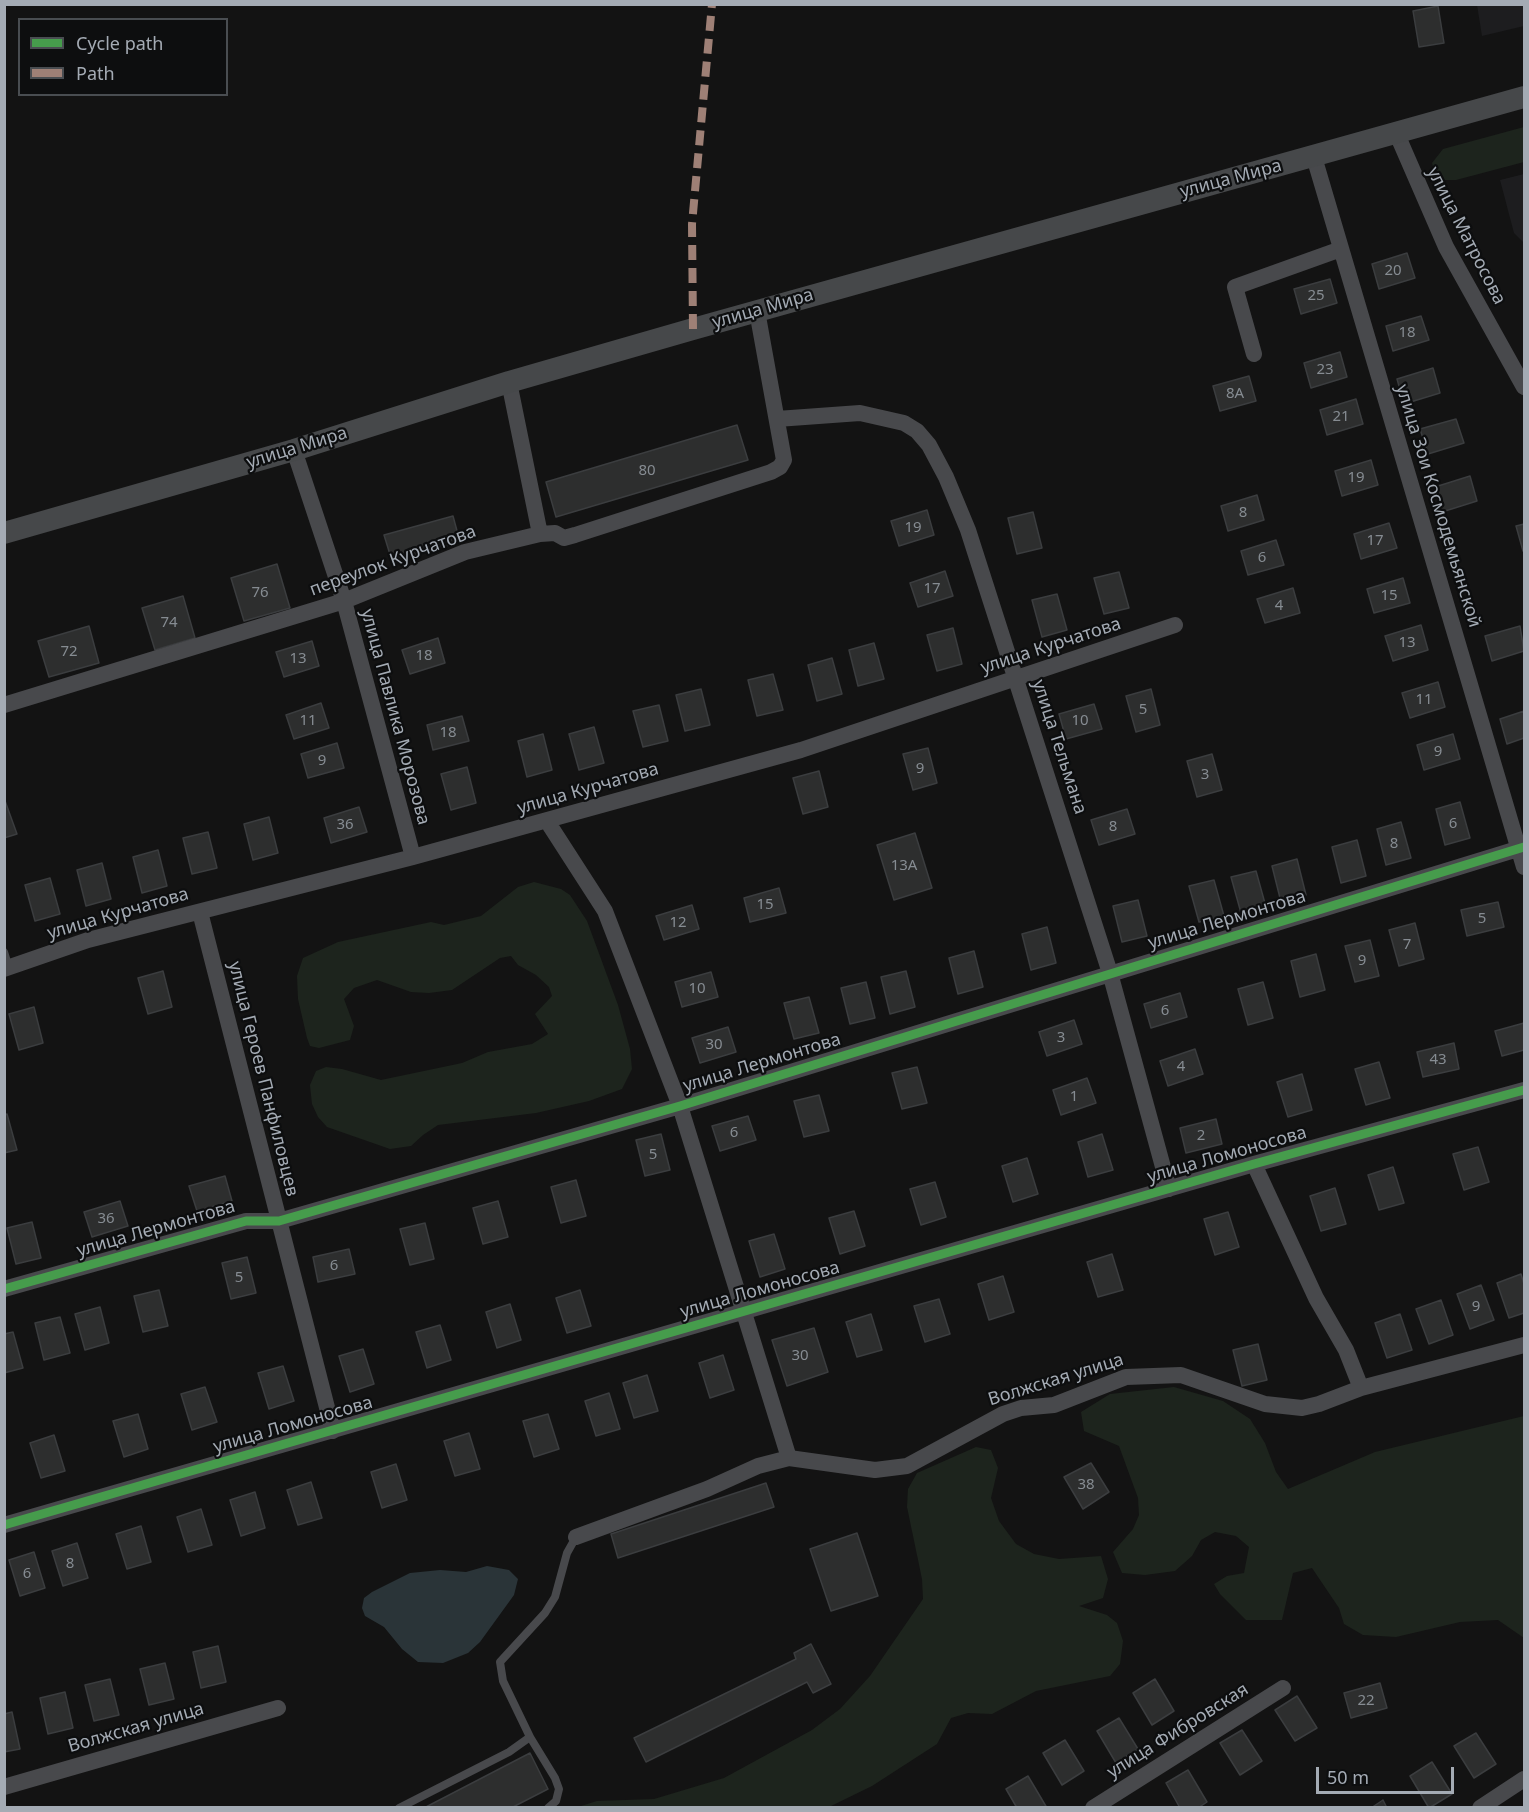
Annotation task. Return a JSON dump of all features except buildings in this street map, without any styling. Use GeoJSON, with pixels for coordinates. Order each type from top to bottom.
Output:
{"type":"FeatureCollection","features":[{"type":"Feature","properties":{"kind":"main road","name":"улица Мира"},"geometry":{"type":"LineString","coordinates":[[4,533],[294,450],[509,382],[1524,97]]}},
{"type":"Feature","properties":{"kind":"street","name":"улица Матросова"},"geometry":{"type":"LineString","coordinates":[[1396,132],[1424,202],[1446,247],[1524,387]]}},
{"type":"Feature","properties":{"kind":"street","name":"улица Зои Космодемьянской"},"geometry":{"type":"LineString","coordinates":[[1314,157],[1522,848],[1524,867]]}},
{"type":"Feature","properties":{"kind":"street"},"geometry":{"type":"LineString","coordinates":[[1254,354],[1234,287],[1341,249]]}},
{"type":"Feature","properties":{"kind":"street","name":"переулок Курчатова"},"geometry":{"type":"LineString","coordinates":[[4,705],[344,602],[465,552],[540,534],[555,533],[564,538],[771,472],[780,467],[784,460],[757,311]]}},
{"type":"Feature","properties":{"kind":"street"},"geometry":{"type":"LineString","coordinates":[[509,382],[540,534]]}},
{"type":"Feature","properties":{"kind":"street","name":"улица Тельмана"},"geometry":{"type":"LineString","coordinates":[[777,419],[860,413],[904,423],[917,431],[929,445],[946,477],[968,530],[1110,974],[1169,1189]]}},
{"type":"Feature","properties":{"kind":"street","name":"улица Павлика Морозова"},"geometry":{"type":"LineString","coordinates":[[294,450],[344,602],[413,857]]}},
{"type":"Feature","properties":{"kind":"street","name":"улица Курчатова"},"geometry":{"type":"LineString","coordinates":[[6,963],[413,857],[801,750],[1175,625]]}},
{"type":"Feature","properties":{"kind":"street"},"geometry":{"type":"LineString","coordinates":[[547,821],[605,911],[680,1106],[789,1458]]}},
{"type":"Feature","properties":{"kind":"street","name":"улица Лермонтова"},"geometry":{"type":"LineString","coordinates":[[4,1289],[246,1221],[279,1221],[680,1106],[1522,848]]}},
{"type":"Feature","properties":{"kind":"street","name":"улица Героев Панфиловцев"},"geometry":{"type":"LineString","coordinates":[[200,912],[333,1431]]}},
{"type":"Feature","properties":{"kind":"street","name":"улица Ломоносова"},"geometry":{"type":"LineString","coordinates":[[4,1525],[1254,1164],[1524,1090]]}},
{"type":"Feature","properties":{"kind":"street"},"geometry":{"type":"LineString","coordinates":[[1254,1164],[1316,1298],[1346,1350],[1361,1388]]}},
{"type":"Feature","properties":{"kind":"street","name":"Волжская улица"},"geometry":{"type":"LineString","coordinates":[[576,1537],[707,1489],[758,1466],[789,1458],[875,1470],[907,1466],[1003,1414],[1021,1408],[1054,1404],[1126,1377],[1180,1375],[1281,1408],[1319,1404],[1361,1388],[1524,1345]]}},
{"type":"Feature","properties":{"kind":"street","name":"улица Фибровская"},"geometry":{"type":"LineString","coordinates":[[1093,1808],[1283,1688]]}},
{"type":"Feature","properties":{"kind":"street","name":"Волжская улица"},"geometry":{"type":"LineString","coordinates":[[4,1787],[278,1708]]}},
{"type":"Feature","properties":{"kind":"street"},"geometry":{"type":"LineString","coordinates":[[1480,1808],[1524,1779]]}},
{"type":"Feature","properties":{"kind":"lane"},"geometry":{"type":"LineString","coordinates":[[548,1808],[556,1802],[559,1789],[555,1778],[530,1737],[503,1681],[500,1662],[546,1612],[555,1597],[571,1543],[576,1537]]}},
{"type":"Feature","properties":{"kind":"lane"},"geometry":{"type":"LineString","coordinates":[[399,1808],[509,1752],[530,1737]]}},
{"type":"Feature","properties":{"kind":"shaded area"},"geometry":{"type":"Polygon","coordinates":[[[1477,5],[1524,5],[1524,26],[1482,36],[1477,5]]]}},
{"type":"Feature","properties":{"kind":"shaded area"},"geometry":{"type":"Polygon","coordinates":[[[1524,127],[1524,162],[1456,180],[1444,180],[1435,173],[1432,163],[1443,149],[1524,127]]]}},
{"type":"Feature","properties":{"kind":"shaded area"},"geometry":{"type":"Polygon","coordinates":[[[1524,174],[1524,243],[1514,233],[1500,180],[1524,174]]]}},
{"type":"Feature","properties":{"kind":"shaded area"},"geometry":{"type":"Polygon","coordinates":[[[534,882],[561,889],[570,895],[587,921],[618,1005],[630,1049],[632,1069],[622,1089],[589,1101],[536,1113],[438,1125],[411,1146],[390,1149],[327,1127],[318,1117],[312,1104],[310,1085],[316,1071],[326,1067],[342,1069],[381,1080],[462,1063],[488,1052],[532,1044],[548,1034],[535,1014],[552,996],[549,987],[536,975],[518,965],[511,956],[500,958],[452,990],[429,993],[411,992],[377,980],[354,988],[344,999],[354,1026],[350,1040],[319,1048],[310,1046],[298,999],[297,976],[303,958],[338,942],[431,922],[444,925],[481,916],[518,887],[534,882]]]}},
{"type":"Feature","properties":{"kind":"shaded area"},"geometry":{"type":"Polygon","coordinates":[[[1174,1387],[1223,1401],[1250,1419],[1265,1443],[1276,1472],[1288,1489],[1375,1452],[1524,1416],[1524,1638],[1498,1620],[1460,1622],[1396,1637],[1363,1635],[1344,1624],[1339,1608],[1312,1568],[1293,1573],[1282,1620],[1246,1620],[1220,1594],[1214,1584],[1227,1576],[1244,1573],[1249,1547],[1236,1536],[1215,1532],[1201,1540],[1192,1556],[1175,1571],[1145,1575],[1122,1573],[1113,1552],[1133,1529],[1139,1515],[1138,1498],[1119,1446],[1084,1431],[1081,1412],[1110,1394],[1174,1387]]]}},
{"type":"Feature","properties":{"kind":"shaded area"},"geometry":{"type":"Polygon","coordinates":[[[976,1447],[991,1450],[998,1468],[991,1498],[999,1521],[1016,1544],[1034,1554],[1059,1559],[1101,1556],[1108,1579],[1103,1598],[1079,1606],[1107,1615],[1117,1623],[1123,1641],[1120,1664],[1110,1676],[1036,1691],[992,1714],[968,1713],[951,1718],[937,1744],[872,1786],[829,1807],[578,1807],[597,1801],[654,1799],[724,1778],[812,1730],[840,1709],[870,1676],[923,1599],[922,1579],[907,1507],[908,1489],[917,1473],[976,1447]]]}},
{"type":"Feature","properties":{"kind":"shaded area"},"geometry":{"type":"Polygon","coordinates":[[[487,1566],[509,1570],[518,1579],[514,1595],[480,1642],[468,1653],[443,1663],[418,1662],[402,1649],[384,1627],[365,1616],[362,1608],[364,1598],[372,1592],[410,1573],[440,1570],[466,1572],[487,1566]]]}},
{"type":"Feature","properties":{"kind":"marked path"},"geometry":{"type":"LineString","coordinates":[[693,329],[692,224],[712,4]]}},
{"type":"Feature","properties":{"kind":"cycle path"},"geometry":{"type":"LineString","coordinates":[[4,1289],[246,1221],[279,1221],[680,1106],[1524,847]]}},
{"type":"Feature","properties":{"kind":"cycle path"},"geometry":{"type":"LineString","coordinates":[[4,1525],[1254,1164],[1524,1090]]}}]}
